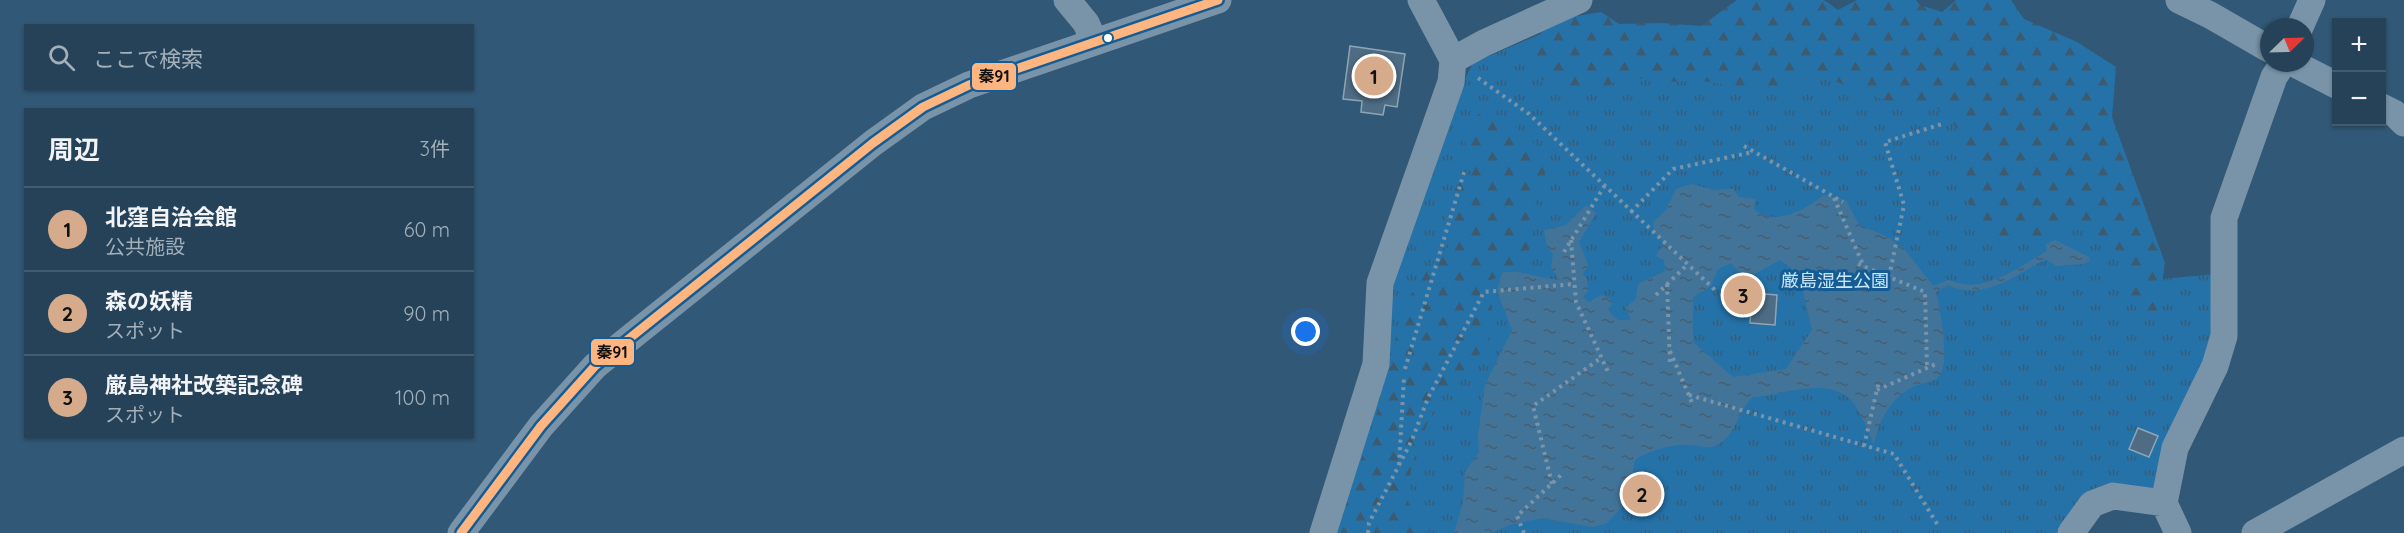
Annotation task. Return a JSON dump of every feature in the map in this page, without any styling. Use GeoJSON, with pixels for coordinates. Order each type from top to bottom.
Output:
{"type":"FeatureCollection","features":[{"type":"Feature","properties":{"kind":"street"},"geometry":{"type":"LineString","coordinates":[[1067,0],[1086,22],[1094,41]]}},
{"type":"Feature","properties":{"kind":"street"},"geometry":{"type":"LineString","coordinates":[[1323,533],[1376,364],[1380,283],[1451,81],[1453,60],[1421,0]]}},
{"type":"Feature","properties":{"kind":"street"},"geometry":{"type":"LineString","coordinates":[[1453,60],[1484,43],[1579,0]]}},
{"type":"Feature","properties":{"kind":"street"},"geometry":{"type":"LineString","coordinates":[[2179,0],[2210,7],[2260,43]]}},
{"type":"Feature","properties":{"kind":"street"},"geometry":{"type":"LineString","coordinates":[[2304,18],[2312,0]]}},
{"type":"Feature","properties":{"kind":"street"},"geometry":{"type":"LineString","coordinates":[[461,533],[541,426],[595,366],[873,143],[923,107],[969,86],[1215,1]]}},
{"type":"Feature","properties":{"kind":"street"},"geometry":{"type":"LineString","coordinates":[[2178,533],[2164,503],[2175,448],[2215,366],[2224,336],[2224,218],[2277,72]]}},
{"type":"Feature","properties":{"kind":"street"},"geometry":{"type":"LineString","coordinates":[[2311,72],[2332,82]]}},
{"type":"Feature","properties":{"kind":"street"},"geometry":{"type":"LineString","coordinates":[[2386,109],[2404,123]]}},
{"type":"Feature","properties":{"kind":"street"},"geometry":{"type":"LineString","coordinates":[[2255,533],[2404,450]]}},
{"type":"Feature","properties":{"kind":"street"},"geometry":{"type":"LineString","coordinates":[[2071,533],[2092,504],[2113,496],[2164,503]]}},
{"type":"Feature","properties":{"kind":"path"},"geometry":{"type":"LineString","coordinates":[[1482,80],[1529,114],[1716,291]]}},
{"type":"Feature","properties":{"kind":"path"},"geometry":{"type":"LineString","coordinates":[[1889,277],[1904,206],[1885,142],[1942,124]]}},
{"type":"Feature","properties":{"kind":"path"},"geometry":{"type":"LineString","coordinates":[[1744,146],[1843,202]]}},
{"type":"Feature","properties":{"kind":"path"},"geometry":{"type":"LineString","coordinates":[[1631,212],[1673,169],[1753,152]]}},
{"type":"Feature","properties":{"kind":"path"},"geometry":{"type":"LineString","coordinates":[[1399,466],[1402,381],[1465,169]]}},
{"type":"Feature","properties":{"kind":"path"},"geometry":{"type":"LineString","coordinates":[[1564,252],[1605,185]]}},
{"type":"Feature","properties":{"kind":"path"},"geometry":{"type":"LineString","coordinates":[[1834,197],[1864,267]]}},
{"type":"Feature","properties":{"kind":"path"},"geometry":{"type":"LineString","coordinates":[[1571,240],[1576,302],[1609,374]]}},
{"type":"Feature","properties":{"kind":"path"},"geometry":{"type":"LineString","coordinates":[[1656,295],[1688,264]]}},
{"type":"Feature","properties":{"kind":"path"},"geometry":{"type":"LineString","coordinates":[[1858,264],[1925,292],[1927,368]]}},
{"type":"Feature","properties":{"kind":"path"},"geometry":{"type":"LineString","coordinates":[[1368,533],[1369,523],[1399,466],[1428,398],[1484,292],[1574,284]]}},
{"type":"Feature","properties":{"kind":"path"},"geometry":{"type":"LineString","coordinates":[[1667,284],[1670,365]]}},
{"type":"Feature","properties":{"kind":"path"},"geometry":{"type":"LineString","coordinates":[[1669,348],[1693,405]]}},
{"type":"Feature","properties":{"kind":"path"},"geometry":{"type":"LineString","coordinates":[[1552,484],[1533,406],[1601,358]]}},
{"type":"Feature","properties":{"kind":"path"},"geometry":{"type":"LineString","coordinates":[[1877,390],[1936,364]]}},
{"type":"Feature","properties":{"kind":"path"},"geometry":{"type":"LineString","coordinates":[[1864,446],[1879,381]]}},
{"type":"Feature","properties":{"kind":"path"},"geometry":{"type":"LineString","coordinates":[[1689,395],[1894,454],[1939,527]]}},
{"type":"Feature","properties":{"kind":"path"},"geometry":{"type":"LineString","coordinates":[[1524,533],[1517,516],[1561,475]]}},
{"type":"Feature","properties":{"kind":"green space"},"geometry":{"type":"Polygon","coordinates":[[[1737,0],[1824,0],[1838,10],[1857,0],[1916,0],[1920,5],[1942,12],[1956,0],[2011,0],[2024,19],[2077,42],[2116,67],[2112,117],[2165,263],[2158,312],[2141,316],[2128,291],[2122,256],[2107,242],[2089,231],[2072,226],[2034,240],[1999,236],[1960,193],[1961,132],[1933,104],[1903,107],[1813,73],[1783,94],[1697,80],[1658,83],[1630,76],[1594,91],[1556,89],[1540,78],[1529,54],[1548,21],[1601,12],[1619,24],[1661,23],[1701,26],[1737,0]]]}},
{"type":"Feature","properties":{"kind":"green space","name":"厳島湿生公園"},"geometry":{"type":"Polygon","coordinates":[[[1569,22],[1638,38],[1843,26],[2162,279],[2216,274],[2220,337],[2153,491],[2060,533],[1330,533],[1388,293],[1462,85],[1473,63],[1569,22]]]}},
{"type":"Feature","properties":{"kind":"green space"},"geometry":{"type":"Polygon","coordinates":[[[1486,111],[1505,118],[1545,153],[1545,188],[1528,215],[1533,233],[1525,266],[1486,282],[1492,307],[1489,344],[1436,403],[1412,461],[1408,502],[1424,524],[1426,533],[1336,533],[1375,420],[1404,305],[1430,266],[1452,243],[1446,213],[1448,204],[1456,187],[1472,173],[1472,155],[1463,137],[1469,119],[1486,111]]]}},
{"type":"Feature","properties":{"kind":"water"},"geometry":{"type":"Polygon","coordinates":[[[1692,184],[1713,190],[1733,189],[1739,197],[1755,199],[1754,209],[1771,217],[1780,217],[1800,211],[1824,195],[1846,200],[1859,225],[1888,237],[1906,251],[1933,286],[1949,280],[1962,284],[1987,282],[2047,251],[2046,244],[2055,240],[2089,257],[2090,261],[2083,264],[2056,266],[2046,259],[2011,279],[1987,288],[1961,289],[1948,285],[1936,292],[1943,334],[1943,368],[1937,378],[1903,393],[1891,405],[1882,419],[1874,444],[1854,404],[1845,395],[1835,390],[1800,389],[1753,397],[1729,436],[1717,445],[1668,447],[1647,453],[1635,460],[1627,502],[1606,524],[1592,527],[1542,518],[1509,525],[1491,533],[1454,533],[1463,502],[1465,472],[1479,452],[1478,435],[1485,385],[1512,330],[1497,291],[1502,273],[1513,272],[1559,280],[1551,268],[1553,254],[1547,246],[1544,230],[1566,225],[1586,205],[1596,213],[1579,242],[1588,265],[1583,274],[1587,279],[1588,291],[1583,297],[1589,302],[1601,295],[1609,298],[1612,304],[1608,310],[1618,320],[1631,320],[1626,307],[1636,299],[1638,284],[1665,271],[1664,260],[1656,256],[1664,242],[1654,232],[1653,222],[1666,210],[1676,189],[1692,184]],[[1780,260],[1745,279],[1731,263],[1718,269],[1711,286],[1693,297],[1693,342],[1733,377],[1786,369],[1812,330],[1799,274],[1780,260]]]}},
{"type":"Feature","properties":{"kind":"building"},"geometry":{"type":"Polygon","coordinates":[[[1350,46],[1405,54],[1397,107],[1385,105],[1383,115],[1361,112],[1362,101],[1343,99],[1350,46]]]}},
{"type":"Feature","properties":{"kind":"building"},"geometry":{"type":"Polygon","coordinates":[[[1752,293],[1777,295],[1775,325],[1750,323],[1752,293]]]}},
{"type":"Feature","properties":{"kind":"building"},"geometry":{"type":"Polygon","coordinates":[[[2138,428],[2158,436],[2149,457],[2129,449],[2138,428]]]}},
{"type":"Feature","properties":{"kind":"transit line","name":"秦91"},"geometry":{"type":"LineString","coordinates":[[461,533],[541,426],[595,366],[873,143],[923,107],[969,85],[1218,0]]}},
{"type":"Feature","properties":{"kind":"place","name":"北窪自治会館"},"geometry":{"type":"Point","coordinates":[1374,76]}},
{"type":"Feature","properties":{"kind":"place","name":"厳島神社改築記念碑"},"geometry":{"type":"Point","coordinates":[1743,295]}},
{"type":"Feature","properties":{"kind":"place","name":"森の妖精"},"geometry":{"type":"Point","coordinates":[1642,494]}}]}
